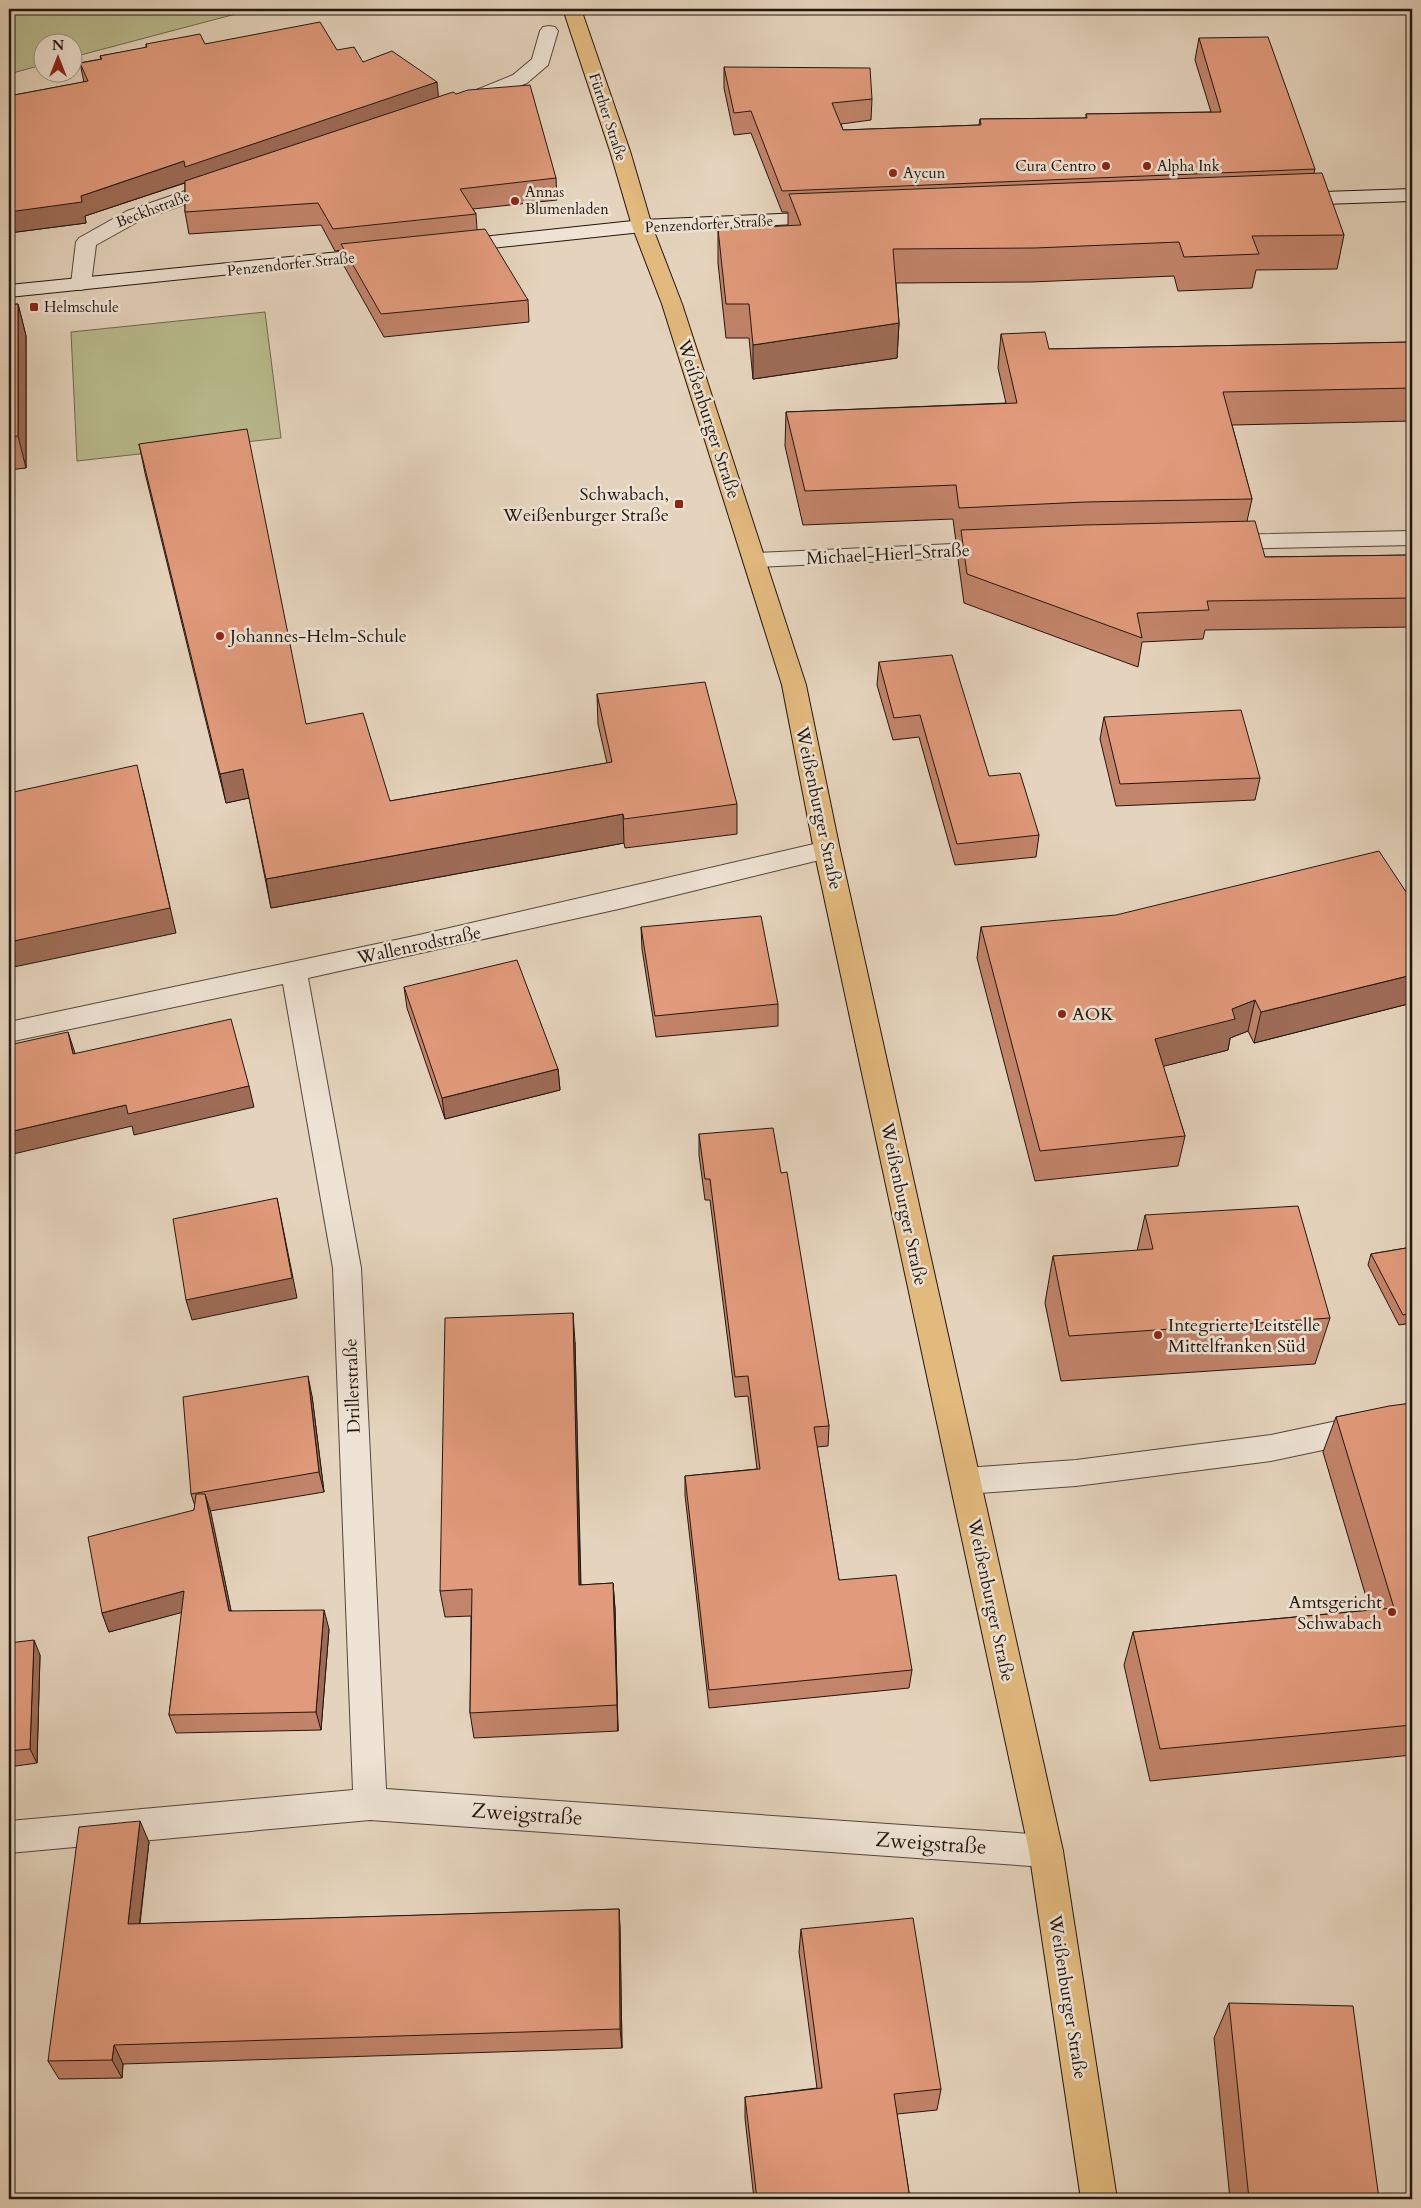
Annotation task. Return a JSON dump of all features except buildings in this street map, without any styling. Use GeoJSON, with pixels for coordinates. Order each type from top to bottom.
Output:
{"type":"FeatureCollection","features":[{"type":"Feature","properties":{"kind":"main road","name":"Fürther Straße"},"geometry":{"type":"LineString","coordinates":[[572,9],[620,151],[642,226]]}},
{"type":"Feature","properties":{"kind":"main road","name":"Weißenburger Straße"},"geometry":{"type":"LineString","coordinates":[[642,226],[672,304],[794,685],[827,850],[1046,1850],[1099,2199]]}},
{"type":"Feature","properties":{"kind":"street"},"geometry":{"type":"LineString","coordinates":[[449,107],[520,79],[541,61],[549,31]]}},
{"type":"Feature","properties":{"kind":"street","name":"Beckhstraße"},"geometry":{"type":"LineString","coordinates":[[81,284],[86,242],[108,226],[136,213],[237,179]]}},
{"type":"Feature","properties":{"kind":"street"},"geometry":{"type":"LineString","coordinates":[[1275,200],[1412,195]]}},
{"type":"Feature","properties":{"kind":"street","name":"Penzendorfer Straße"},"geometry":{"type":"LineString","coordinates":[[439,248],[642,226],[842,218]]}},
{"type":"Feature","properties":{"kind":"street","name":"Penzendorfer Straße"},"geometry":{"type":"LineString","coordinates":[[9,290],[399,252]]}},
{"type":"Feature","properties":{"kind":"street"},"geometry":{"type":"LineString","coordinates":[[1197,543],[1412,538]]}},
{"type":"Feature","properties":{"kind":"street","name":"Michael-Hierl-Straße"},"geometry":{"type":"LineString","coordinates":[[754,560],[1021,548]]}},
{"type":"Feature","properties":{"kind":"street","name":"Wallenrodstraße"},"geometry":{"type":"LineString","coordinates":[[9,1032],[627,899],[827,850]]}},
{"type":"Feature","properties":{"kind":"street","name":"Drillerstraße"},"geometry":{"type":"LineString","coordinates":[[294,972],[347,1268],[370,1804]]}},
{"type":"Feature","properties":{"kind":"street"},"geometry":{"type":"LineString","coordinates":[[965,1481],[1076,1473],[1271,1448],[1412,1418]]}},
{"type":"Feature","properties":{"kind":"street","name":"Zweigstraße"},"geometry":{"type":"LineString","coordinates":[[9,1837],[370,1804],[1046,1850]]}},
{"type":"Feature","properties":{"kind":"green space"},"geometry":{"type":"Polygon","coordinates":[[[9,9],[276,9],[247,11],[82,55],[82,32],[32,32],[32,68],[9,74],[9,9]]]}},
{"type":"Feature","properties":{"kind":"green space"},"geometry":{"type":"Polygon","coordinates":[[[265,312],[281,438],[77,461],[71,332],[265,312]]]}},
{"type":"Feature","properties":{"kind":"place","name":"Cura Centro"},"geometry":{"type":"Point","coordinates":[1106,166]}},
{"type":"Feature","properties":{"kind":"place","name":"Alpha Ink"},"geometry":{"type":"Point","coordinates":[1147,166]}},
{"type":"Feature","properties":{"kind":"place","name":"Aycun"},"geometry":{"type":"Point","coordinates":[893,173]}},
{"type":"Feature","properties":{"kind":"place","name":"Annas Blumenladen"},"geometry":{"type":"Point","coordinates":[515,201]}},
{"type":"Feature","properties":{"kind":"place","name":"Helmschule"},"geometry":{"type":"Point","coordinates":[34,307]}},
{"type":"Feature","properties":{"kind":"place","name":"Schwabach, Weißenburger Straße"},"geometry":{"type":"Point","coordinates":[679,504]}},
{"type":"Feature","properties":{"kind":"place","name":"Johannes-Helm-Schule"},"geometry":{"type":"Point","coordinates":[220,636]}},
{"type":"Feature","properties":{"kind":"place","name":"AOK"},"geometry":{"type":"Point","coordinates":[1062,1014]}},
{"type":"Feature","properties":{"kind":"place","name":"Integrierte Leitstelle Mittelfranken Süd"},"geometry":{"type":"Point","coordinates":[1158,1335]}},
{"type":"Feature","properties":{"kind":"place","name":"Amtsgericht Schwabach"},"geometry":{"type":"Point","coordinates":[1392,1612]}}]}
